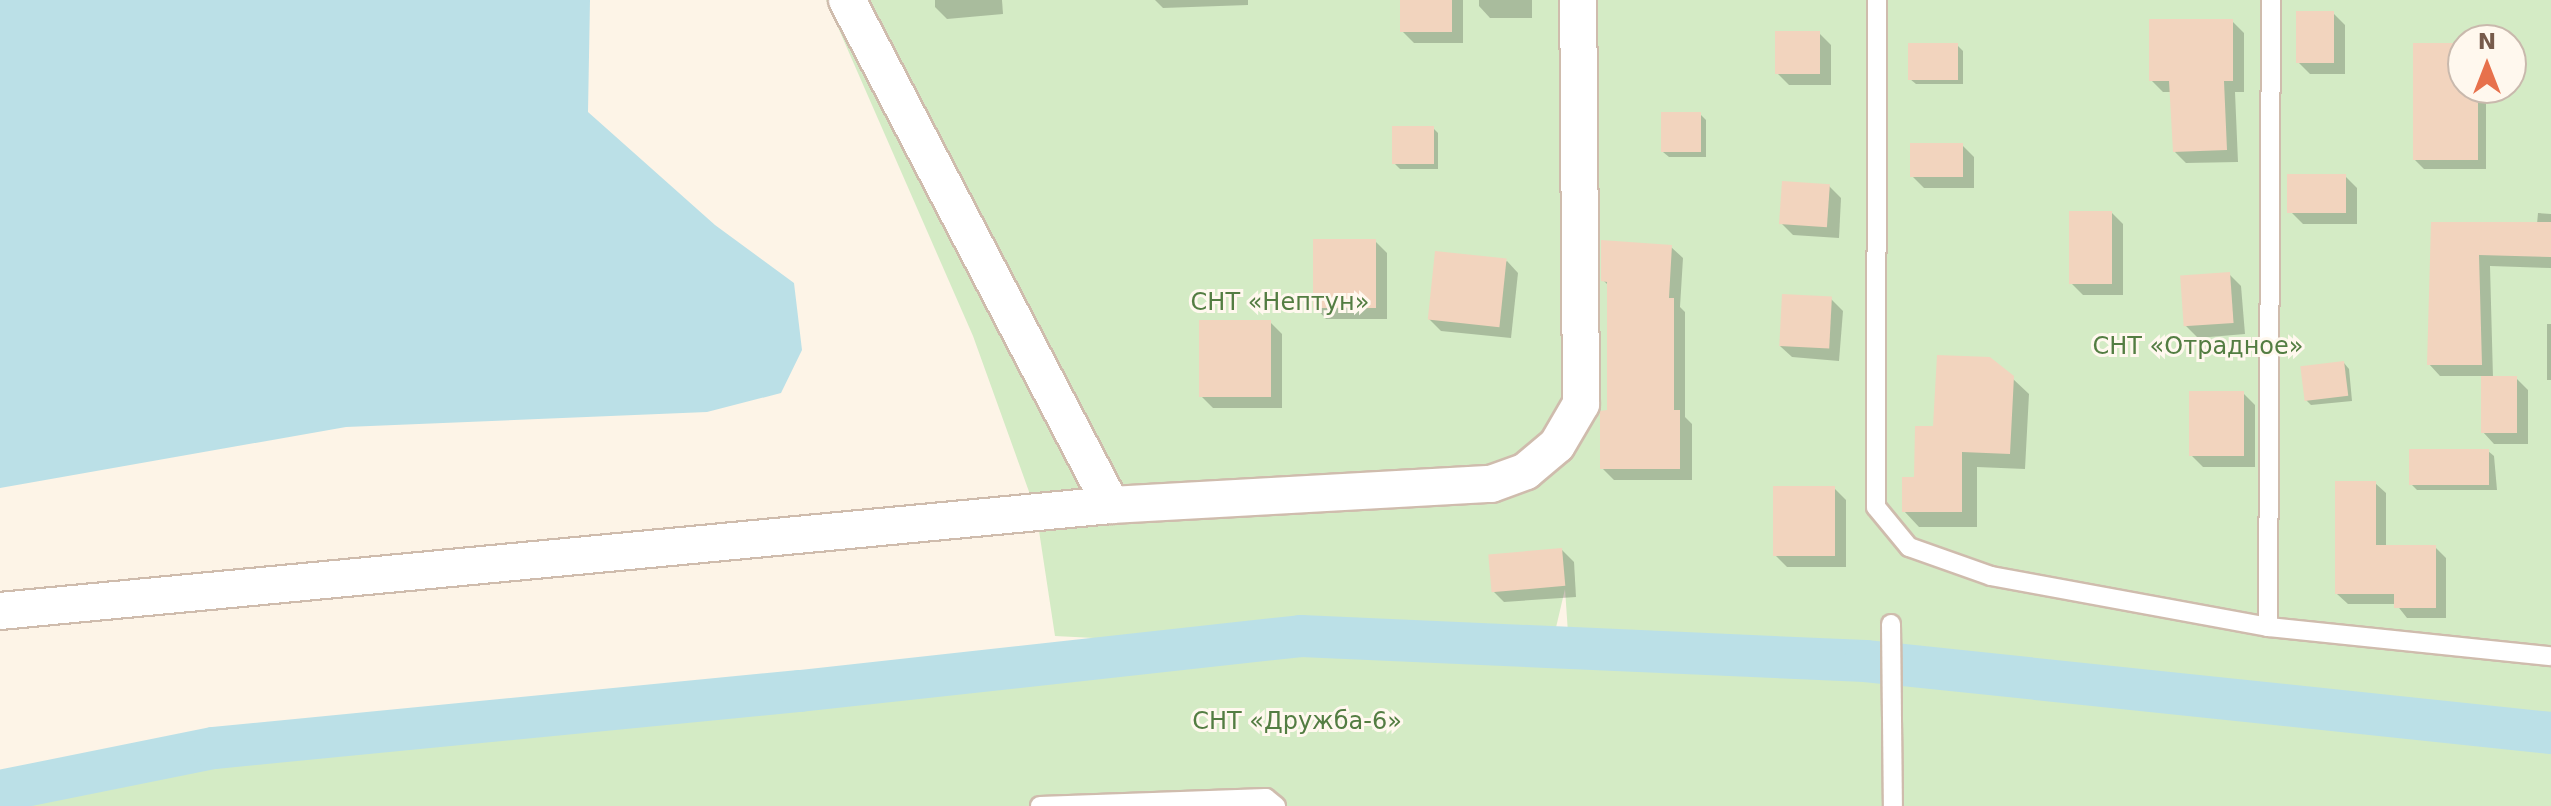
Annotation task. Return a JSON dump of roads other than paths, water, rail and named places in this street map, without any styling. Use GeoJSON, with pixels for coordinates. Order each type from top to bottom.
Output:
{"type":"FeatureCollection","features":[{"type":"Feature","properties":{"kind":"street"},"geometry":{"type":"LineString","coordinates":[[847,0],[1111,505]]}},
{"type":"Feature","properties":{"kind":"street"},"geometry":{"type":"LineString","coordinates":[[0,611],[1111,505],[1491,484],[1526,471],[1557,445],[1581,404],[1578,0]]}},
{"type":"Feature","properties":{"kind":"lane"},"geometry":{"type":"LineString","coordinates":[[1877,0],[1876,507],[1909,547],[1991,576],[2268,627],[2551,656]]}},
{"type":"Feature","properties":{"kind":"lane"},"geometry":{"type":"LineString","coordinates":[[2268,627],[2271,0]]}},
{"type":"Feature","properties":{"kind":"lane"},"geometry":{"type":"LineString","coordinates":[[1891,624],[1893,806]]}},
{"type":"Feature","properties":{"kind":"lane"},"geometry":{"type":"LineString","coordinates":[[1040,806],[1266,798],[1276,806]]}},
{"type":"Feature","properties":{"kind":"water"},"geometry":{"type":"Polygon","coordinates":[[[0,0],[590,0],[588,112],[715,225],[794,283],[802,350],[781,393],[707,412],[346,427],[0,488],[0,0]]]}},
{"type":"Feature","properties":{"kind":"waterway"},"geometry":{"type":"LineString","coordinates":[[0,791],[214,748],[800,691],[1301,636],[1865,661],[2551,733]]}},
{"type":"Feature","properties":{"kind":"park label","name":"СНТ «Нептун»"},"geometry":{"type":"Point","coordinates":[1280,303]}},
{"type":"Feature","properties":{"kind":"park label","name":"СНТ «Отрадное»"},"geometry":{"type":"Point","coordinates":[2198,347]}},
{"type":"Feature","properties":{"kind":"park label","name":"СНТ «Дружба-6»"},"geometry":{"type":"Point","coordinates":[1297,722]}}]}
